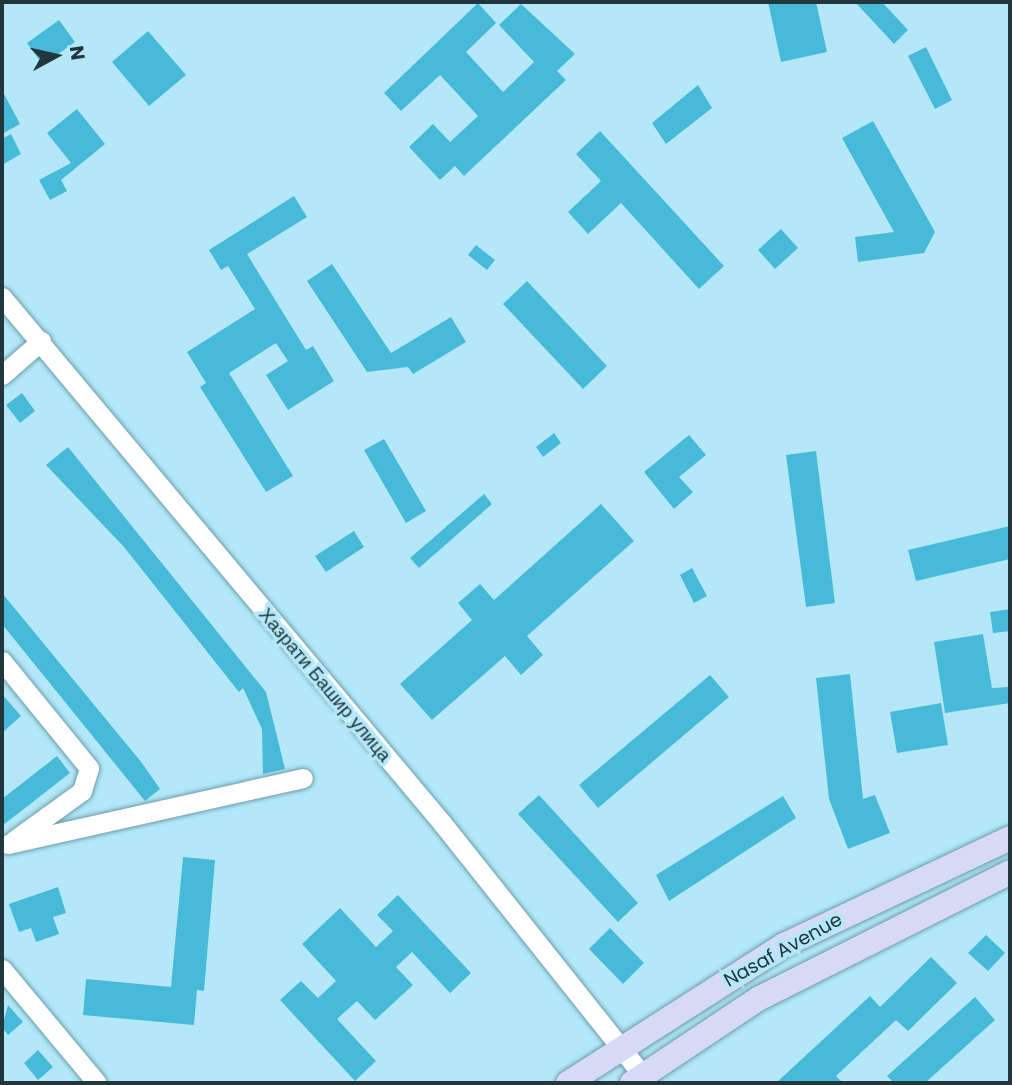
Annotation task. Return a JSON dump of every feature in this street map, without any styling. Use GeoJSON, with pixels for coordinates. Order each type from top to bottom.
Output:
{"type":"FeatureCollection","features":[{"type":"Feature","properties":{"kind":"main road","name":"Nasaf Avenue"},"geometry":{"type":"LineString","coordinates":[[568,1083],[620,1046],[784,945],[1010,838]]}},
{"type":"Feature","properties":{"kind":"main road","name":"Nasaf Avenue"},"geometry":{"type":"LineString","coordinates":[[637,1080],[758,999],[1010,872]]}},
{"type":"Feature","properties":{"kind":"street","name":"Хазрати Башир улица"},"geometry":{"type":"LineString","coordinates":[[2,297],[620,1046],[637,1080]]}},
{"type":"Feature","properties":{"kind":"street"},"geometry":{"type":"LineString","coordinates":[[2,375],[41,341]]}},
{"type":"Feature","properties":{"kind":"street"},"geometry":{"type":"LineString","coordinates":[[2,661],[89,768],[82,791],[5,847]]}},
{"type":"Feature","properties":{"kind":"street"},"geometry":{"type":"LineString","coordinates":[[5,847],[303,778]]}},
{"type":"Feature","properties":{"kind":"street"},"geometry":{"type":"LineString","coordinates":[[2,969],[97,1083]]}},
{"type":"Feature","properties":{"kind":"building"},"geometry":{"type":"Polygon","coordinates":[[[768,2],[816,2],[827,52],[781,62],[768,2]]]}},
{"type":"Feature","properties":{"kind":"building"},"geometry":{"type":"Polygon","coordinates":[[[855,2],[882,2],[908,30],[894,44],[855,2]]]}},
{"type":"Feature","properties":{"kind":"building"},"geometry":{"type":"Polygon","coordinates":[[[478,3],[496,23],[466,52],[503,92],[534,62],[499,25],[521,4],[575,54],[557,71],[566,80],[464,176],[455,166],[440,180],[409,147],[433,124],[450,142],[478,116],[440,75],[401,111],[384,93],[478,3]]]}},
{"type":"Feature","properties":{"kind":"building"},"geometry":{"type":"Polygon","coordinates":[[[59,20],[75,42],[43,65],[27,43],[59,20]]]}},
{"type":"Feature","properties":{"kind":"building"},"geometry":{"type":"Polygon","coordinates":[[[148,31],[186,75],[149,106],[112,62],[148,31]]]}},
{"type":"Feature","properties":{"kind":"building"},"geometry":{"type":"Polygon","coordinates":[[[926,47],[952,100],[935,109],[908,56],[926,47]]]}},
{"type":"Feature","properties":{"kind":"building"},"geometry":{"type":"Polygon","coordinates":[[[698,85],[712,108],[666,144],[652,123],[698,85]]]}},
{"type":"Feature","properties":{"kind":"building"},"geometry":{"type":"Polygon","coordinates":[[[2,90],[20,124],[2,134],[2,90]]]}},
{"type":"Feature","properties":{"kind":"building"},"geometry":{"type":"Polygon","coordinates":[[[77,109],[105,144],[61,180],[67,191],[50,200],[39,180],[71,163],[47,133],[77,109]]]}},
{"type":"Feature","properties":{"kind":"building"},"geometry":{"type":"Polygon","coordinates":[[[873,121],[935,232],[924,253],[858,262],[855,237],[894,232],[842,138],[873,121]]]}},
{"type":"Feature","properties":{"kind":"building"},"geometry":{"type":"Polygon","coordinates":[[[600,131],[724,266],[699,289],[621,203],[588,234],[568,212],[601,181],[576,154],[600,131]]]}},
{"type":"Feature","properties":{"kind":"building"},"geometry":{"type":"Polygon","coordinates":[[[11,134],[21,154],[2,165],[2,139],[11,134]]]}},
{"type":"Feature","properties":{"kind":"building"},"geometry":{"type":"Polygon","coordinates":[[[294,196],[307,217],[247,254],[306,350],[313,346],[334,381],[288,410],[266,375],[288,361],[276,343],[229,373],[293,476],[266,492],[200,387],[206,383],[187,352],[255,309],[228,266],[221,270],[209,250],[294,196]]]}},
{"type":"Feature","properties":{"kind":"building"},"geometry":{"type":"Polygon","coordinates":[[[781,229],[798,248],[775,269],[758,250],[781,229]]]}},
{"type":"Feature","properties":{"kind":"building"},"geometry":{"type":"Polygon","coordinates":[[[476,245],[495,260],[487,270],[468,255],[476,245]]]}},
{"type":"Feature","properties":{"kind":"building"},"geometry":{"type":"Polygon","coordinates":[[[332,264],[391,353],[451,317],[466,342],[413,374],[408,367],[367,372],[307,281],[332,264]]]}},
{"type":"Feature","properties":{"kind":"building"},"geometry":{"type":"Polygon","coordinates":[[[527,281],[607,366],[583,389],[503,304],[527,281]]]}},
{"type":"Feature","properties":{"kind":"building"},"geometry":{"type":"Polygon","coordinates":[[[22,393],[35,411],[20,423],[6,405],[22,393]]]}},
{"type":"Feature","properties":{"kind":"building"},"geometry":{"type":"Polygon","coordinates":[[[554,433],[561,443],[543,457],[536,447],[554,433]]]}},
{"type":"Feature","properties":{"kind":"building"},"geometry":{"type":"Polygon","coordinates":[[[689,435],[706,455],[679,477],[693,492],[674,509],[644,472],[689,435]]]}},
{"type":"Feature","properties":{"kind":"building"},"geometry":{"type":"Polygon","coordinates":[[[384,439],[426,511],[406,523],[364,450],[384,439]]]}},
{"type":"Feature","properties":{"kind":"building"},"geometry":{"type":"Polygon","coordinates":[[[68,447],[266,692],[285,769],[263,774],[262,729],[243,688],[239,692],[124,547],[46,465],[68,447]]]}},
{"type":"Feature","properties":{"kind":"building"},"geometry":{"type":"Polygon","coordinates":[[[816,451],[835,603],[806,607],[786,455],[816,451]]]}},
{"type":"Feature","properties":{"kind":"building"},"geometry":{"type":"Polygon","coordinates":[[[484,494],[492,504],[419,568],[410,558],[484,494]]]}},
{"type":"Feature","properties":{"kind":"building"},"geometry":{"type":"Polygon","coordinates":[[[601,504],[634,541],[527,636],[543,655],[521,675],[505,656],[432,720],[400,684],[472,620],[458,603],[480,584],[494,600],[601,504]]]}},
{"type":"Feature","properties":{"kind":"building"},"geometry":{"type":"Polygon","coordinates":[[[1010,526],[1010,559],[916,581],[908,550],[1010,526]]]}},
{"type":"Feature","properties":{"kind":"building"},"geometry":{"type":"Polygon","coordinates":[[[354,531],[364,547],[326,572],[315,556],[354,531]]]}},
{"type":"Feature","properties":{"kind":"building"},"geometry":{"type":"Polygon","coordinates":[[[692,568],[707,596],[694,603],[680,575],[692,568]]]}},
{"type":"Feature","properties":{"kind":"building"},"geometry":{"type":"Polygon","coordinates":[[[2,593],[142,763],[160,789],[145,801],[2,624],[2,593]]]}},
{"type":"Feature","properties":{"kind":"building"},"geometry":{"type":"Polygon","coordinates":[[[1010,609],[1010,631],[993,633],[990,612],[1010,609]]]}},
{"type":"Feature","properties":{"kind":"building"},"geometry":{"type":"Polygon","coordinates":[[[983,634],[992,688],[1010,687],[1010,703],[945,713],[934,642],[983,634]]]}},
{"type":"Feature","properties":{"kind":"building"},"geometry":{"type":"Polygon","coordinates":[[[850,674],[863,799],[875,795],[890,833],[848,849],[829,799],[816,678],[850,674]]]}},
{"type":"Feature","properties":{"kind":"building"},"geometry":{"type":"Polygon","coordinates":[[[710,675],[729,697],[598,808],[579,785],[710,675]]]}},
{"type":"Feature","properties":{"kind":"building"},"geometry":{"type":"Polygon","coordinates":[[[2,694],[21,716],[2,733],[2,694]]]}},
{"type":"Feature","properties":{"kind":"building"},"geometry":{"type":"Polygon","coordinates":[[[941,703],[948,745],[897,753],[890,712],[941,703]]]}},
{"type":"Feature","properties":{"kind":"building"},"geometry":{"type":"Polygon","coordinates":[[[57,756],[70,773],[2,826],[2,799],[57,756]]]}},
{"type":"Feature","properties":{"kind":"building"},"geometry":{"type":"Polygon","coordinates":[[[539,795],[638,903],[618,922],[518,814],[539,795]]]}},
{"type":"Feature","properties":{"kind":"building"},"geometry":{"type":"Polygon","coordinates":[[[783,796],[796,818],[669,901],[656,875],[783,796]]]}},
{"type":"Feature","properties":{"kind":"building"},"geometry":{"type":"Polygon","coordinates":[[[183,857],[215,860],[204,991],[197,990],[194,1025],[83,1015],[86,979],[171,987],[183,857]]]}},
{"type":"Feature","properties":{"kind":"building"},"geometry":{"type":"Polygon","coordinates":[[[58,887],[66,913],[53,917],[59,934],[36,942],[31,928],[19,932],[9,904],[58,887]]]}},
{"type":"Feature","properties":{"kind":"building"},"geometry":{"type":"Polygon","coordinates":[[[398,895],[471,973],[450,993],[412,952],[396,967],[413,985],[375,1020],[357,1001],[337,1019],[376,1061],[355,1081],[280,1000],[301,981],[318,998],[336,981],[302,944],[340,908],[376,947],[393,931],[377,915],[398,895]]]}},
{"type":"Feature","properties":{"kind":"building"},"geometry":{"type":"Polygon","coordinates":[[[610,928],[644,963],[623,984],[589,949],[610,928]]]}},
{"type":"Feature","properties":{"kind":"building"},"geometry":{"type":"Polygon","coordinates":[[[986,935],[1005,953],[988,971],[968,953],[986,935]]]}},
{"type":"Feature","properties":{"kind":"building"},"geometry":{"type":"Polygon","coordinates":[[[931,957],[957,983],[908,1031],[896,1020],[836,1076],[843,1083],[776,1083],[870,996],[880,1007],[931,957]]]}},
{"type":"Feature","properties":{"kind":"building"},"geometry":{"type":"Polygon","coordinates":[[[975,997],[995,1020],[925,1083],[894,1083],[887,1076],[975,997]]]}},
{"type":"Feature","properties":{"kind":"building"},"geometry":{"type":"Polygon","coordinates":[[[8,1005],[23,1022],[8,1035],[2,1027],[8,1005]]]}},
{"type":"Feature","properties":{"kind":"building"},"geometry":{"type":"Polygon","coordinates":[[[38,1050],[53,1067],[38,1080],[24,1063],[38,1050]]]}}]}
